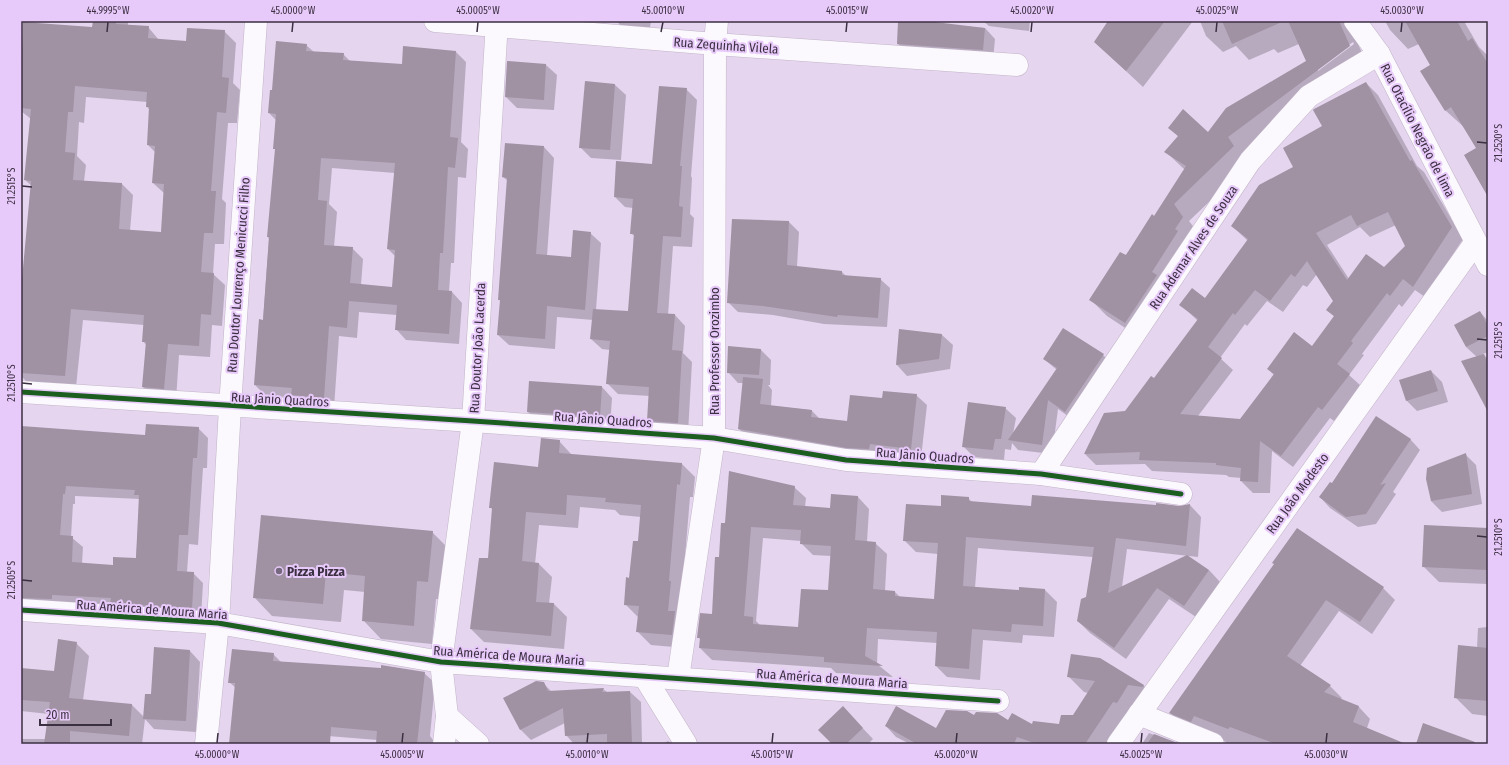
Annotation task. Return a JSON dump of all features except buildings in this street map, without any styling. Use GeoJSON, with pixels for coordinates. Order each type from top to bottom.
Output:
{"type":"FeatureCollection","features":[{"type":"Feature","properties":{"kind":"street","name":"Rua Doutor Lourenço Menicucci Filho"},"geometry":{"type":"LineString","coordinates":[[206,744],[218,623],[230,407],[256,21]]}},
{"type":"Feature","properties":{"kind":"street","name":"Rua Zequinha Vilela"},"geometry":{"type":"LineString","coordinates":[[435,21],[497,23],[715,44],[1017,65]]}},
{"type":"Feature","properties":{"kind":"street","name":"Rua Professor Orozimbo"},"geometry":{"type":"LineString","coordinates":[[678,678],[714,438],[715,44],[717,21]]}},
{"type":"Feature","properties":{"kind":"street","name":"Rua Otacílio Negrão de lima"},"geometry":{"type":"LineString","coordinates":[[1355,21],[1379,54],[1488,265]]}},
{"type":"Feature","properties":{"kind":"street","name":"Rua Doutor João Lacerda"},"geometry":{"type":"LineString","coordinates":[[444,744],[447,716],[441,662],[473,421],[497,23]]}},
{"type":"Feature","properties":{"kind":"street","name":"Rua Ademar Alves de Souza"},"geometry":{"type":"LineString","coordinates":[[1041,474],[1250,162],[1309,96],[1379,54]]}},
{"type":"Feature","properties":{"kind":"street","name":"Rua João Modesto"},"geometry":{"type":"LineString","coordinates":[[1118,744],[1476,243]]}},
{"type":"Feature","properties":{"kind":"street","name":"Rua Jânio Quadros"},"geometry":{"type":"LineString","coordinates":[[21,392],[714,438],[846,460],[1041,474],[1181,494]]}},
{"type":"Feature","properties":{"kind":"street","name":"Rua América de Moura Maria"},"geometry":{"type":"LineString","coordinates":[[21,610],[218,623],[441,662],[998,701]]}},
{"type":"Feature","properties":{"kind":"street"},"geometry":{"type":"LineString","coordinates":[[644,676],[686,744]]}},
{"type":"Feature","properties":{"kind":"street"},"geometry":{"type":"LineString","coordinates":[[1140,714],[1213,744]]}},
{"type":"Feature","properties":{"kind":"street"},"geometry":{"type":"LineString","coordinates":[[447,716],[478,744]]}},
{"type":"Feature","properties":{"kind":"cycle path"},"geometry":{"type":"LineString","coordinates":[[21,392],[714,438],[846,460],[1041,474],[1181,494]]}},
{"type":"Feature","properties":{"kind":"cycle path"},"geometry":{"type":"LineString","coordinates":[[21,610],[218,623],[441,662],[998,701]]}},
{"type":"Feature","properties":{"kind":"place","name":"Pizza Pizza"},"geometry":{"type":"Point","coordinates":[279,571]}}]}
